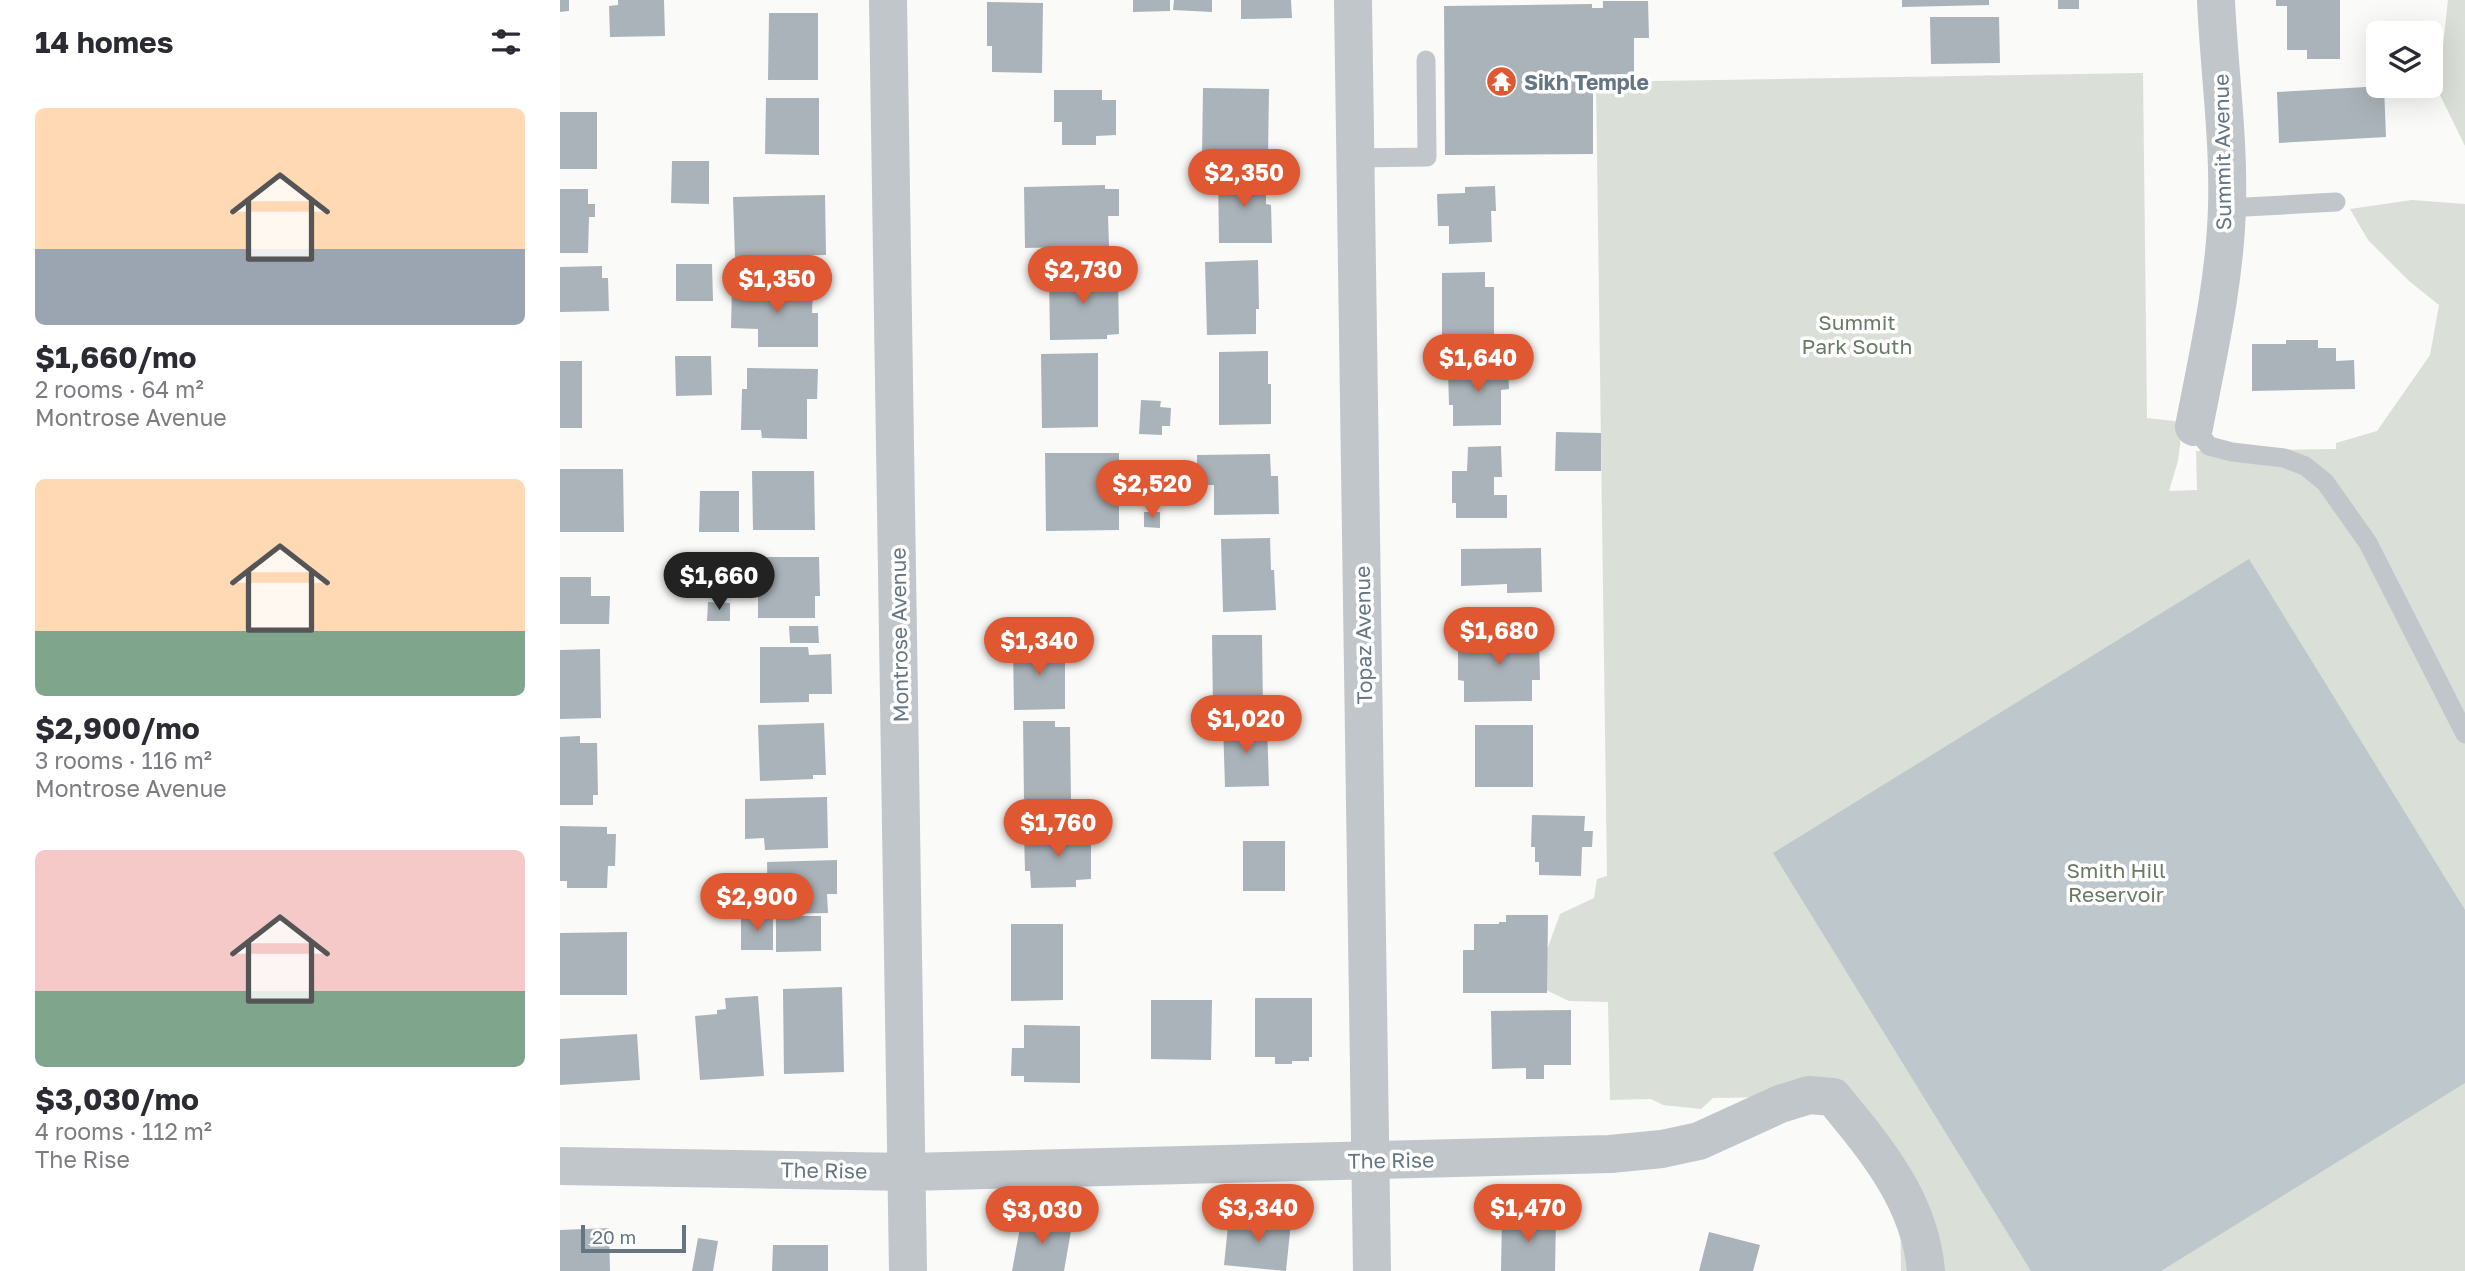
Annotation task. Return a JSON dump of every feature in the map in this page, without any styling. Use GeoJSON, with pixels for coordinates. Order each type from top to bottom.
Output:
{"type":"FeatureCollection","features":[{"type":"Feature","properties":{"kind":"street","name":"Montrose Avenue"},"geometry":{"type":"LineString","coordinates":[[888,0],[908,1271]]}},
{"type":"Feature","properties":{"kind":"street","name":"Topaz Avenue"},"geometry":{"type":"LineString","coordinates":[[1353,0],[1372,1271]]}},
{"type":"Feature","properties":{"kind":"street","name":"Summit Avenue"},"geometry":{"type":"LineString","coordinates":[[2194,428],[2221,282],[2227,208],[2226,131],[2216,0]]}},
{"type":"Feature","properties":{"kind":"street","name":"The Rise"},"geometry":{"type":"LineString","coordinates":[[560,1166],[908,1172],[1610,1154],[1662,1149],[1699,1141],[1780,1104],[1808,1096],[1833,1097],[1878,1150],[1910,1205],[1924,1248],[1926,1271]]}},
{"type":"Feature","properties":{"kind":"lane"},"geometry":{"type":"LineString","coordinates":[[1355,158],[1427,157],[1426,60]]}},
{"type":"Feature","properties":{"kind":"lane"},"geometry":{"type":"LineString","coordinates":[[2227,208],[2336,202]]}},
{"type":"Feature","properties":{"kind":"lane"},"geometry":{"type":"LineString","coordinates":[[2194,428],[2209,446],[2232,452],[2284,458],[2305,466],[2325,482],[2368,543],[2465,734]]}},
{"type":"Feature","properties":{"kind":"green space"},"geometry":{"type":"Polygon","coordinates":[[[2448,0],[2465,0],[2465,146],[2441,98],[2448,0]]]}},
{"type":"Feature","properties":{"kind":"green space","name":"Smith Hill Reservoir"},"geometry":{"type":"Polygon","coordinates":[[[2143,73],[2147,418],[2183,422],[2178,461],[2169,491],[2197,490],[2196,451],[2336,449],[2336,443],[2377,431],[2430,355],[2439,305],[2409,281],[2368,240],[2350,209],[2412,200],[2465,204],[2465,1271],[1901,1271],[1900,1191],[1841,1096],[1713,1098],[1701,1109],[1663,1105],[1651,1099],[1610,1100],[1608,1002],[1569,1001],[1544,989],[1543,961],[1560,914],[1594,898],[1597,879],[1607,876],[1596,82],[2143,73]]]}},
{"type":"Feature","properties":{"kind":"shaded area","name":"Smith Hill Reservoir"},"geometry":{"type":"Polygon","coordinates":[[[2249,559],[2465,910],[2465,1083],[2161,1271],[2031,1271],[1773,853],[2249,559]]]}},
{"type":"Feature","properties":{"kind":"building"},"geometry":{"type":"Polygon","coordinates":[[[560,0],[569,0],[569,11],[560,12],[560,0]]]}},
{"type":"Feature","properties":{"kind":"building"},"geometry":{"type":"Polygon","coordinates":[[[618,0],[664,0],[665,36],[610,37],[609,6],[618,5],[618,0]]]}},
{"type":"Feature","properties":{"kind":"building"},"geometry":{"type":"Polygon","coordinates":[[[1133,0],[1170,0],[1170,11],[1133,12],[1133,0]]]}},
{"type":"Feature","properties":{"kind":"building"},"geometry":{"type":"Polygon","coordinates":[[[1174,0],[1212,0],[1212,12],[1173,10],[1174,0]]]}},
{"type":"Feature","properties":{"kind":"building"},"geometry":{"type":"Polygon","coordinates":[[[1241,0],[1291,0],[1292,18],[1241,19],[1241,0]]]}},
{"type":"Feature","properties":{"kind":"building"},"geometry":{"type":"Polygon","coordinates":[[[1902,0],[1989,0],[1989,5],[1902,7],[1902,0]]]}},
{"type":"Feature","properties":{"kind":"building"},"geometry":{"type":"Polygon","coordinates":[[[2058,0],[2079,0],[2079,9],[2058,9],[2058,0]]]}},
{"type":"Feature","properties":{"kind":"building"},"geometry":{"type":"Polygon","coordinates":[[[2276,0],[2340,0],[2340,59],[2307,59],[2307,50],[2287,50],[2287,6],[2276,6],[2276,0]]]}},
{"type":"Feature","properties":{"kind":"building"},"geometry":{"type":"Polygon","coordinates":[[[1603,1],[1648,1],[1649,38],[1634,38],[1634,74],[1593,75],[1593,154],[1445,155],[1444,6],[1592,4],[1592,8],[1603,8],[1603,1]]]}},
{"type":"Feature","properties":{"kind":"building"},"geometry":{"type":"Polygon","coordinates":[[[987,2],[1043,3],[1042,73],[992,72],[992,46],[987,46],[987,2]]]}},
{"type":"Feature","properties":{"kind":"building"},"geometry":{"type":"Polygon","coordinates":[[[769,13],[818,13],[818,80],[768,80],[769,13]]]}},
{"type":"Feature","properties":{"kind":"building"},"geometry":{"type":"Polygon","coordinates":[[[1930,17],[1999,17],[2000,63],[1931,64],[1930,17]]]}},
{"type":"Feature","properties":{"kind":"building"},"geometry":{"type":"Polygon","coordinates":[[[2366,87],[2366,98],[2384,98],[2386,137],[2279,143],[2277,92],[2366,87]]]}},
{"type":"Feature","properties":{"kind":"building"},"geometry":{"type":"Polygon","coordinates":[[[1203,88],[1269,89],[1268,157],[1202,157],[1203,88]]]}},
{"type":"Feature","properties":{"kind":"building"},"geometry":{"type":"Polygon","coordinates":[[[1054,90],[1102,90],[1102,100],[1116,100],[1116,135],[1096,136],[1096,145],[1062,145],[1062,122],[1054,122],[1054,90]]]}},
{"type":"Feature","properties":{"kind":"building"},"geometry":{"type":"Polygon","coordinates":[[[766,98],[819,98],[819,155],[765,154],[766,98]]]}},
{"type":"Feature","properties":{"kind":"building"},"geometry":{"type":"Polygon","coordinates":[[[560,112],[597,112],[597,169],[560,169],[560,112]]]}},
{"type":"Feature","properties":{"kind":"building"},"geometry":{"type":"Polygon","coordinates":[[[672,161],[709,161],[709,204],[671,203],[672,161]]]}},
{"type":"Feature","properties":{"kind":"building"},"geometry":{"type":"Polygon","coordinates":[[[1218,174],[1266,174],[1266,204],[1271,205],[1272,243],[1219,243],[1218,174]]]}},
{"type":"Feature","properties":{"kind":"building"},"geometry":{"type":"Polygon","coordinates":[[[1105,185],[1105,189],[1119,189],[1119,216],[1108,216],[1109,246],[1025,248],[1024,187],[1105,185]]]}},
{"type":"Feature","properties":{"kind":"building"},"geometry":{"type":"Polygon","coordinates":[[[1495,186],[1496,211],[1491,211],[1492,242],[1449,244],[1449,226],[1438,226],[1437,194],[1465,193],[1465,187],[1495,186]]]}},
{"type":"Feature","properties":{"kind":"building"},"geometry":{"type":"Polygon","coordinates":[[[560,189],[588,189],[588,204],[595,204],[595,217],[589,217],[588,253],[560,253],[560,189]]]}},
{"type":"Feature","properties":{"kind":"building"},"geometry":{"type":"Polygon","coordinates":[[[825,195],[826,255],[735,257],[733,197],[825,195]]]}},
{"type":"Feature","properties":{"kind":"building"},"geometry":{"type":"Polygon","coordinates":[[[1258,260],[1259,309],[1256,309],[1256,334],[1207,335],[1205,262],[1258,260]]]}},
{"type":"Feature","properties":{"kind":"building"},"geometry":{"type":"Polygon","coordinates":[[[676,264],[712,264],[713,301],[676,301],[676,264]]]}},
{"type":"Feature","properties":{"kind":"building"},"geometry":{"type":"Polygon","coordinates":[[[602,266],[602,278],[608,278],[609,311],[560,312],[560,267],[602,266]]]}},
{"type":"Feature","properties":{"kind":"building"},"geometry":{"type":"Polygon","coordinates":[[[1105,272],[1106,277],[1118,277],[1119,334],[1107,335],[1107,339],[1050,340],[1049,273],[1105,272]]]}},
{"type":"Feature","properties":{"kind":"building"},"geometry":{"type":"Polygon","coordinates":[[[1485,272],[1485,287],[1494,287],[1494,348],[1442,349],[1442,273],[1485,272]]]}},
{"type":"Feature","properties":{"kind":"building"},"geometry":{"type":"Polygon","coordinates":[[[732,286],[813,287],[812,313],[818,313],[818,347],[758,347],[758,329],[731,328],[732,286]]]}},
{"type":"Feature","properties":{"kind":"building"},"geometry":{"type":"Polygon","coordinates":[[[2286,340],[2318,340],[2318,348],[2336,348],[2336,361],[2354,360],[2355,389],[2252,391],[2252,344],[2286,344],[2286,340]]]}},
{"type":"Feature","properties":{"kind":"building"},"geometry":{"type":"Polygon","coordinates":[[[1268,351],[1271,424],[1219,425],[1219,352],[1268,351]]]}},
{"type":"Feature","properties":{"kind":"building"},"geometry":{"type":"Polygon","coordinates":[[[1098,353],[1098,427],[1042,428],[1041,354],[1098,353]]]}},
{"type":"Feature","properties":{"kind":"building"},"geometry":{"type":"Polygon","coordinates":[[[675,356],[711,356],[712,395],[676,396],[675,356]]]}},
{"type":"Feature","properties":{"kind":"building"},"geometry":{"type":"Polygon","coordinates":[[[560,361],[582,361],[582,428],[560,428],[560,361]]]}},
{"type":"Feature","properties":{"kind":"building"},"geometry":{"type":"Polygon","coordinates":[[[1470,361],[1500,361],[1500,368],[1508,368],[1509,389],[1501,390],[1501,425],[1453,426],[1448,371],[1470,371],[1470,361]]]}},
{"type":"Feature","properties":{"kind":"building"},"geometry":{"type":"Polygon","coordinates":[[[747,368],[818,369],[817,399],[807,399],[807,439],[762,438],[761,430],[741,430],[742,389],[747,389],[747,368]]]}},
{"type":"Feature","properties":{"kind":"building"},"geometry":{"type":"Polygon","coordinates":[[[1141,400],[1161,401],[1160,407],[1171,408],[1170,426],[1162,426],[1162,435],[1139,434],[1141,400]]]}},
{"type":"Feature","properties":{"kind":"building"},"geometry":{"type":"Polygon","coordinates":[[[1556,432],[1601,433],[1601,471],[1555,471],[1556,432]]]}},
{"type":"Feature","properties":{"kind":"building"},"geometry":{"type":"Polygon","coordinates":[[[1501,446],[1502,477],[1494,477],[1494,495],[1507,495],[1507,518],[1456,518],[1456,503],[1452,503],[1452,471],[1467,471],[1468,447],[1501,446]]]}},
{"type":"Feature","properties":{"kind":"building"},"geometry":{"type":"Polygon","coordinates":[[[1045,453],[1119,453],[1119,530],[1046,531],[1045,453]]]}},
{"type":"Feature","properties":{"kind":"building"},"geometry":{"type":"Polygon","coordinates":[[[1270,454],[1271,476],[1278,476],[1279,514],[1214,515],[1214,485],[1197,485],[1197,455],[1270,454]]]}},
{"type":"Feature","properties":{"kind":"building"},"geometry":{"type":"Polygon","coordinates":[[[560,469],[623,469],[624,532],[560,532],[560,469]]]}},
{"type":"Feature","properties":{"kind":"building"},"geometry":{"type":"Polygon","coordinates":[[[752,471],[814,471],[815,530],[753,530],[752,471]]]}},
{"type":"Feature","properties":{"kind":"building"},"geometry":{"type":"Polygon","coordinates":[[[700,491],[739,491],[739,532],[699,532],[700,491]]]}},
{"type":"Feature","properties":{"kind":"building"},"geometry":{"type":"Polygon","coordinates":[[[1144,512],[1160,512],[1160,528],[1144,527],[1144,512]]]}},
{"type":"Feature","properties":{"kind":"building"},"geometry":{"type":"Polygon","coordinates":[[[1270,538],[1276,610],[1223,612],[1221,539],[1270,538]]]}},
{"type":"Feature","properties":{"kind":"building"},"geometry":{"type":"Polygon","coordinates":[[[1541,548],[1542,592],[1507,593],[1507,584],[1461,586],[1461,549],[1541,548]]]}},
{"type":"Feature","properties":{"kind":"building"},"geometry":{"type":"Polygon","coordinates":[[[763,557],[819,557],[820,596],[815,596],[815,618],[758,618],[758,579],[764,579],[763,557]]]}},
{"type":"Feature","properties":{"kind":"building"},"geometry":{"type":"Polygon","coordinates":[[[560,577],[591,577],[591,596],[610,596],[609,624],[560,624],[560,577]]]}},
{"type":"Feature","properties":{"kind":"building"},"geometry":{"type":"Polygon","coordinates":[[[708,602],[730,603],[730,621],[707,621],[708,602]]]}},
{"type":"Feature","properties":{"kind":"building"},"geometry":{"type":"Polygon","coordinates":[[[789,626],[818,626],[819,643],[790,643],[789,626]]]}},
{"type":"Feature","properties":{"kind":"building"},"geometry":{"type":"Polygon","coordinates":[[[1539,634],[1540,680],[1532,680],[1532,701],[1464,702],[1464,681],[1458,680],[1458,636],[1539,634]]]}},
{"type":"Feature","properties":{"kind":"building"},"geometry":{"type":"Polygon","coordinates":[[[1212,635],[1262,635],[1263,710],[1213,711],[1212,635]]]}},
{"type":"Feature","properties":{"kind":"building"},"geometry":{"type":"Polygon","coordinates":[[[1065,645],[1065,709],[1014,710],[1013,646],[1065,645]]]}},
{"type":"Feature","properties":{"kind":"building"},"geometry":{"type":"Polygon","coordinates":[[[760,647],[808,647],[809,655],[831,654],[832,694],[809,694],[809,702],[760,703],[760,647]]]}},
{"type":"Feature","properties":{"kind":"building"},"geometry":{"type":"Polygon","coordinates":[[[600,649],[601,718],[560,719],[560,650],[600,649]]]}},
{"type":"Feature","properties":{"kind":"building"},"geometry":{"type":"Polygon","coordinates":[[[1023,721],[1055,721],[1055,727],[1070,727],[1071,799],[1024,799],[1023,721]]]}},
{"type":"Feature","properties":{"kind":"building"},"geometry":{"type":"Polygon","coordinates":[[[824,723],[826,775],[813,775],[813,779],[760,781],[758,725],[824,723]]]}},
{"type":"Feature","properties":{"kind":"building"},"geometry":{"type":"Polygon","coordinates":[[[1267,723],[1269,786],[1225,787],[1223,724],[1267,723]]]}},
{"type":"Feature","properties":{"kind":"building"},"geometry":{"type":"Polygon","coordinates":[[[1475,725],[1533,725],[1533,787],[1475,787],[1475,725]]]}},
{"type":"Feature","properties":{"kind":"building"},"geometry":{"type":"Polygon","coordinates":[[[580,736],[580,743],[597,743],[598,795],[593,795],[593,805],[560,805],[560,737],[580,736]]]}},
{"type":"Feature","properties":{"kind":"building"},"geometry":{"type":"Polygon","coordinates":[[[827,797],[828,848],[765,850],[764,838],[745,839],[745,799],[827,797]]]}},
{"type":"Feature","properties":{"kind":"building"},"geometry":{"type":"Polygon","coordinates":[[[1532,815],[1585,816],[1584,831],[1593,831],[1592,847],[1582,847],[1581,876],[1539,875],[1539,862],[1535,862],[1535,847],[1531,847],[1532,815]]]}},
{"type":"Feature","properties":{"kind":"building"},"geometry":{"type":"Polygon","coordinates":[[[560,826],[607,827],[607,834],[616,834],[615,866],[608,866],[607,888],[567,888],[567,881],[560,881],[560,826]]]}},
{"type":"Feature","properties":{"kind":"building"},"geometry":{"type":"Polygon","coordinates":[[[1091,832],[1091,879],[1076,880],[1076,887],[1031,888],[1030,871],[1025,871],[1024,833],[1091,832]]]}},
{"type":"Feature","properties":{"kind":"building"},"geometry":{"type":"Polygon","coordinates":[[[1243,841],[1285,841],[1285,891],[1243,891],[1243,841]]]}},
{"type":"Feature","properties":{"kind":"building"},"geometry":{"type":"Polygon","coordinates":[[[837,860],[837,894],[827,894],[828,913],[768,914],[767,862],[837,860]]]}},
{"type":"Feature","properties":{"kind":"building"},"geometry":{"type":"Polygon","coordinates":[[[1506,915],[1548,915],[1547,993],[1463,993],[1463,950],[1474,950],[1474,924],[1499,924],[1506,922],[1506,915]]]}},
{"type":"Feature","properties":{"kind":"building"},"geometry":{"type":"Polygon","coordinates":[[[773,916],[773,950],[741,950],[741,917],[773,916]]]}},
{"type":"Feature","properties":{"kind":"building"},"geometry":{"type":"Polygon","coordinates":[[[776,916],[821,916],[821,951],[776,952],[776,916]]]}},
{"type":"Feature","properties":{"kind":"building"},"geometry":{"type":"Polygon","coordinates":[[[1011,924],[1063,924],[1063,1000],[1011,1001],[1011,924]]]}},
{"type":"Feature","properties":{"kind":"building"},"geometry":{"type":"Polygon","coordinates":[[[627,932],[627,995],[560,995],[560,933],[627,932]]]}},
{"type":"Feature","properties":{"kind":"building"},"geometry":{"type":"Polygon","coordinates":[[[842,987],[844,1072],[784,1074],[783,989],[842,987]]]}},
{"type":"Feature","properties":{"kind":"building"},"geometry":{"type":"Polygon","coordinates":[[[758,996],[764,1076],[700,1080],[695,1016],[717,1014],[717,1010],[726,1009],[725,998],[758,996]]]}},
{"type":"Feature","properties":{"kind":"building"},"geometry":{"type":"Polygon","coordinates":[[[1255,998],[1312,998],[1312,1057],[1309,1057],[1309,1061],[1275,1064],[1275,1057],[1255,1057],[1255,998]]]}},
{"type":"Feature","properties":{"kind":"building"},"geometry":{"type":"Polygon","coordinates":[[[1151,1000],[1212,1000],[1211,1060],[1151,1059],[1151,1000]]]}},
{"type":"Feature","properties":{"kind":"building"},"geometry":{"type":"Polygon","coordinates":[[[1571,1010],[1571,1065],[1544,1065],[1544,1079],[1526,1079],[1526,1068],[1492,1069],[1491,1011],[1571,1010]]]}},
{"type":"Feature","properties":{"kind":"building"},"geometry":{"type":"Polygon","coordinates":[[[1024,1025],[1080,1026],[1080,1083],[1024,1082],[1024,1076],[1011,1076],[1012,1048],[1024,1048],[1024,1025]]]}},
{"type":"Feature","properties":{"kind":"building"},"geometry":{"type":"Polygon","coordinates":[[[637,1034],[640,1080],[560,1085],[560,1039],[637,1034]]]}},
{"type":"Feature","properties":{"kind":"building"},"geometry":{"type":"Polygon","coordinates":[[[1229,1216],[1291,1222],[1286,1271],[1224,1265],[1229,1216]]]}},
{"type":"Feature","properties":{"kind":"building"},"geometry":{"type":"Polygon","coordinates":[[[1502,1216],[1556,1217],[1555,1271],[1501,1271],[1502,1216]]]}},
{"type":"Feature","properties":{"kind":"building"},"geometry":{"type":"Polygon","coordinates":[[[1022,1217],[1072,1225],[1064,1271],[1012,1271],[1022,1217]]]}},
{"type":"Feature","properties":{"kind":"building"},"geometry":{"type":"Polygon","coordinates":[[[609,1228],[610,1271],[560,1271],[560,1230],[609,1228]]]}},
{"type":"Feature","properties":{"kind":"building"},"geometry":{"type":"Polygon","coordinates":[[[1709,1232],[1760,1245],[1753,1271],[1699,1271],[1709,1232]]]}},
{"type":"Feature","properties":{"kind":"building"},"geometry":{"type":"Polygon","coordinates":[[[698,1238],[718,1241],[713,1271],[692,1271],[698,1238]]]}},
{"type":"Feature","properties":{"kind":"building"},"geometry":{"type":"Polygon","coordinates":[[[773,1245],[828,1245],[828,1271],[772,1271],[773,1245]]]}},
{"type":"Feature","properties":{"kind":"place","name":"Sikh Temple"},"geometry":{"type":"Point","coordinates":[1501,82]}},
{"type":"Feature","properties":{"kind":"park label","name":"Summit Park South"},"geometry":{"type":"Point","coordinates":[1857,334]}}]}
